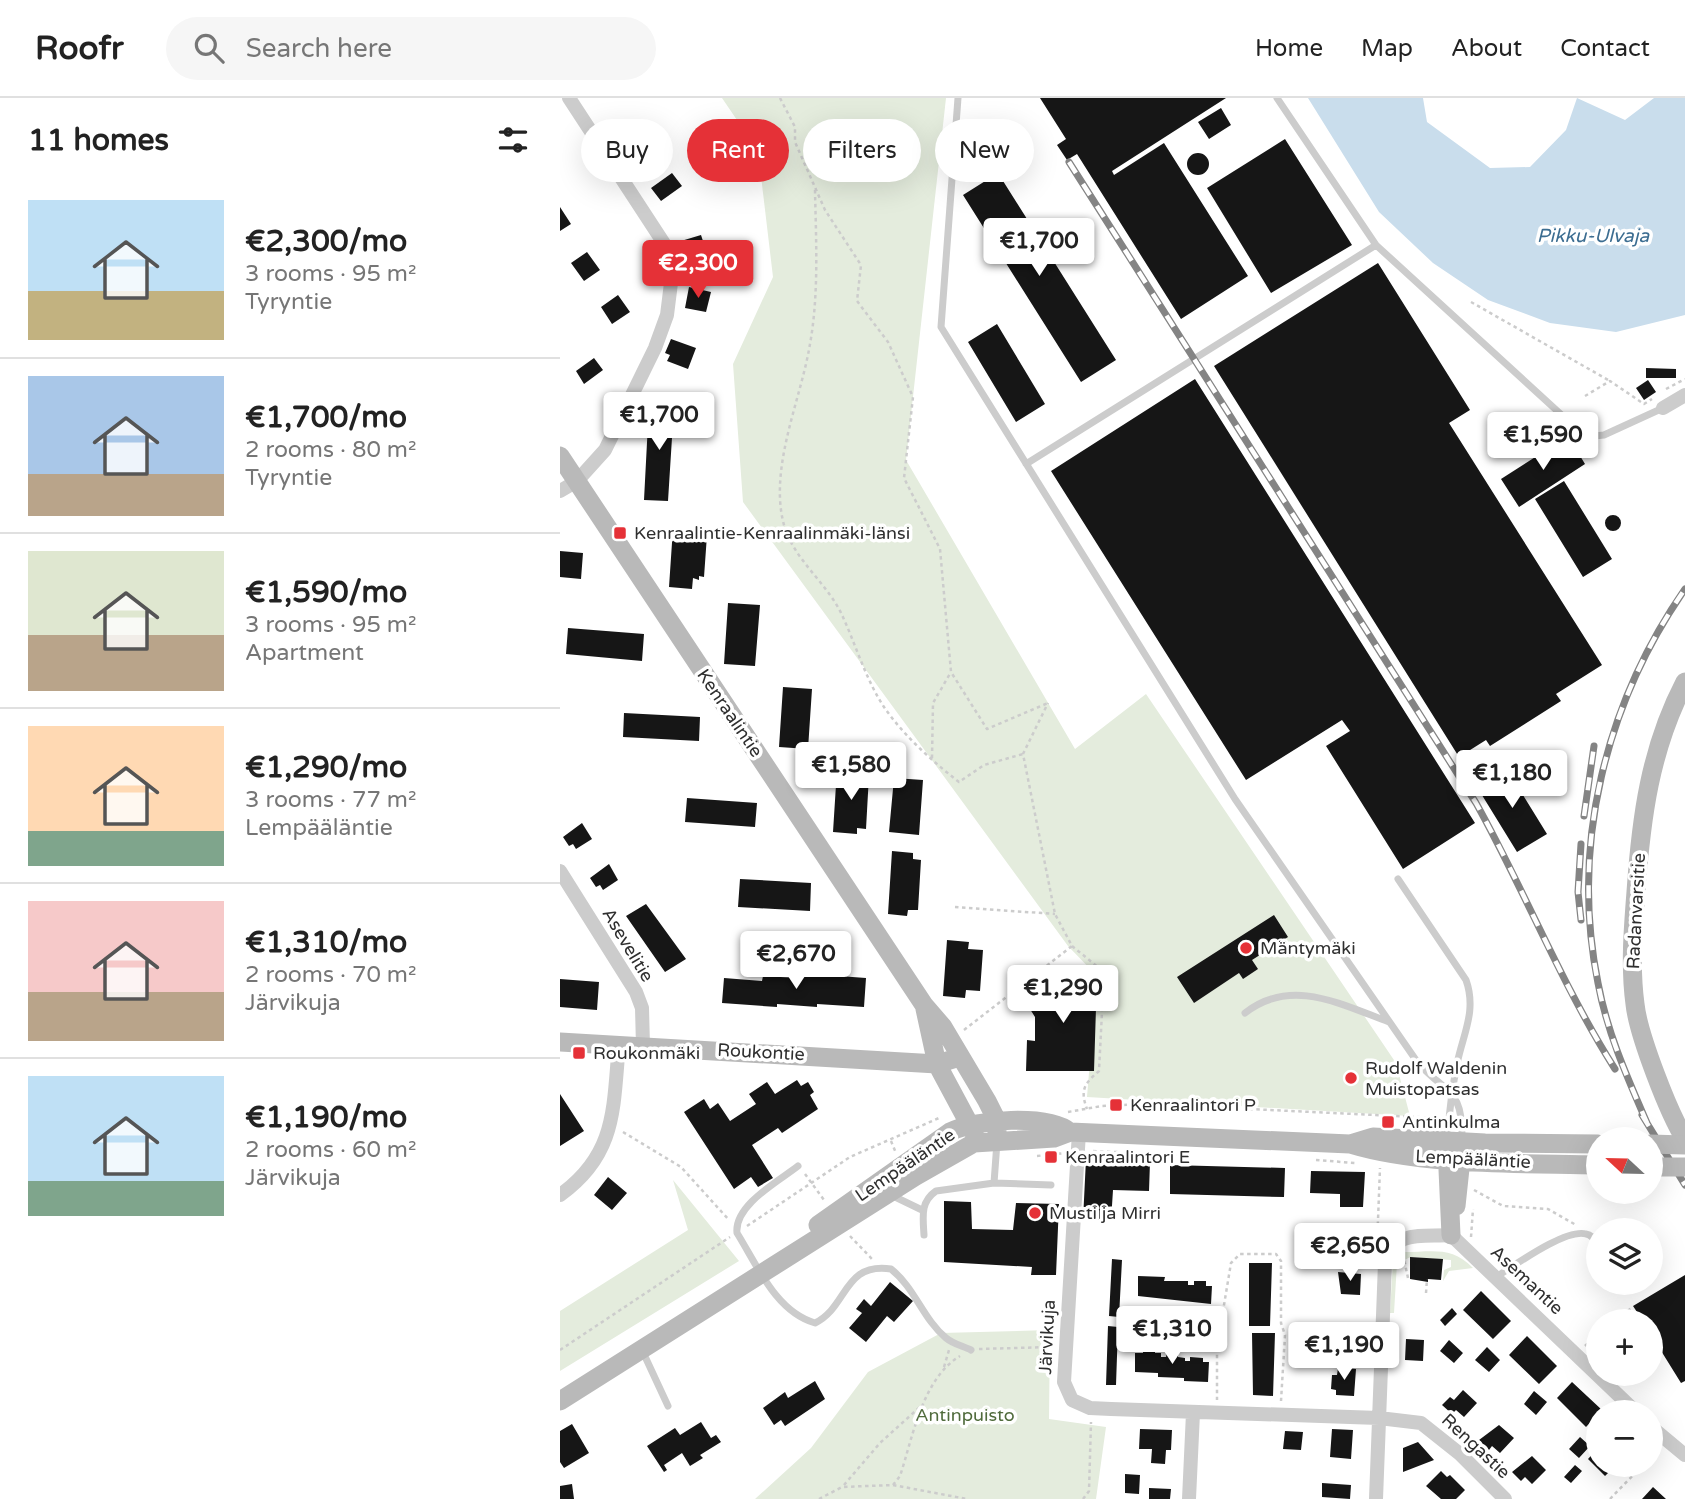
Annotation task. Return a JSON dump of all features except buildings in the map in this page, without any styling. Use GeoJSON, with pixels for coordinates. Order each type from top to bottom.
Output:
{"type":"FeatureCollection","features":[{"type":"Feature","properties":{"kind":"street"},"geometry":{"type":"LineString","coordinates":[[568,486],[605,450],[655,348],[667,315],[671,283],[665,245],[569,98]]}},
{"type":"Feature","properties":{"kind":"street"},"geometry":{"type":"LineString","coordinates":[[1660,402],[1685,395]]}},
{"type":"Feature","properties":{"kind":"street","name":"Kenraalintie"},"geometry":{"type":"LineString","coordinates":[[560,456],[568,486],[924,1005],[943,1027],[997,1131]]}},
{"type":"Feature","properties":{"kind":"street","name":"Radanvarsitie"},"geometry":{"type":"LineString","coordinates":[[1685,681],[1663,730],[1648,780],[1641,821],[1632,964],[1635,1007],[1673,1120],[1685,1139]]}},
{"type":"Feature","properties":{"kind":"street","name":"Asevelitie"},"geometry":{"type":"LineString","coordinates":[[560,871],[636,992],[642,1008],[643,1045]]}},
{"type":"Feature","properties":{"kind":"street","name":"Kenraalintie"},"geometry":{"type":"LineString","coordinates":[[924,1005],[937,1064],[964,1117]]}},
{"type":"Feature","properties":{"kind":"street","name":"Roukontie"},"geometry":{"type":"LineString","coordinates":[[560,1042],[937,1064],[960,1057]]}},
{"type":"Feature","properties":{"kind":"street"},"geometry":{"type":"LineString","coordinates":[[560,1195],[595,1164],[611,1125],[619,1044]]}},
{"type":"Feature","properties":{"kind":"street"},"geometry":{"type":"LineString","coordinates":[[964,1117],[977,1135],[997,1131]]}},
{"type":"Feature","properties":{"kind":"street","name":"Lempääläntie"},"geometry":{"type":"LineString","coordinates":[[560,1401],[642,1350],[838,1219],[950,1132],[964,1117]]}},
{"type":"Feature","properties":{"kind":"street","name":"Lempääläntie"},"geometry":{"type":"LineString","coordinates":[[838,1219],[889,1194],[960,1149],[997,1131],[1056,1123],[1072,1132],[1350,1144],[1373,1137],[1454,1150],[1586,1164]]}},
{"type":"Feature","properties":{"kind":"street","name":"Järvikuja"},"geometry":{"type":"LineString","coordinates":[[1072,1132],[1064,1382],[1066,1392],[1072,1400],[1090,1408]]}},
{"type":"Feature","properties":{"kind":"street","name":"Lempääläntie"},"geometry":{"type":"LineString","coordinates":[[1454,1150],[1586,1144]]}},
{"type":"Feature","properties":{"kind":"street"},"geometry":{"type":"LineString","coordinates":[[1663,1144],[1685,1145]]}},
{"type":"Feature","properties":{"kind":"street"},"geometry":{"type":"LineString","coordinates":[[1376,1499],[1388,1253],[1394,1243],[1403,1238],[1451,1235],[1454,1150]]}},
{"type":"Feature","properties":{"kind":"street"},"geometry":{"type":"LineString","coordinates":[[1663,1167],[1685,1167]]}},
{"type":"Feature","properties":{"kind":"street","name":"Asemantie"},"geometry":{"type":"LineString","coordinates":[[1451,1235],[1624,1400]]}},
{"type":"Feature","properties":{"kind":"street"},"geometry":{"type":"LineString","coordinates":[[1090,1408],[1379,1418]]}},
{"type":"Feature","properties":{"kind":"street"},"geometry":{"type":"LineString","coordinates":[[1189,1499],[1193,1413]]}},
{"type":"Feature","properties":{"kind":"street","name":"Rengastie"},"geometry":{"type":"LineString","coordinates":[[1379,1418],[1421,1423],[1460,1454],[1505,1499]]}},
{"type":"Feature","properties":{"kind":"street"},"geometry":{"type":"LineString","coordinates":[[1663,1437],[1685,1455]]}},
{"type":"Feature","properties":{"kind":"lane"},"geometry":{"type":"LineString","coordinates":[[958,98],[941,327],[1236,799],[1418,1063],[1435,1081],[1454,1093],[1463,1119],[1454,1150]]}},
{"type":"Feature","properties":{"kind":"lane"},"geometry":{"type":"LineString","coordinates":[[1277,98],[1376,245],[1577,429],[1594,436],[1604,435],[1660,402]]}},
{"type":"Feature","properties":{"kind":"lane"},"geometry":{"type":"LineString","coordinates":[[1026,464],[1376,245]]}},
{"type":"Feature","properties":{"kind":"lane"},"geometry":{"type":"LineString","coordinates":[[1398,879],[1466,980],[1472,998],[1448,1118],[1454,1150]]}},
{"type":"Feature","properties":{"kind":"lane"},"geometry":{"type":"LineString","coordinates":[[1245,1013],[1261,1000],[1284,994],[1324,998],[1389,1022]]}},
{"type":"Feature","properties":{"kind":"lane"},"geometry":{"type":"LineString","coordinates":[[994,1183],[997,1131]]}},
{"type":"Feature","properties":{"kind":"lane"},"geometry":{"type":"LineString","coordinates":[[799,1166],[744,1209],[736,1223],[737,1233],[772,1291],[803,1319],[815,1323],[827,1318],[850,1283],[866,1269],[891,1269],[907,1281],[948,1340],[971,1350]]}},
{"type":"Feature","properties":{"kind":"lane"},"geometry":{"type":"LineString","coordinates":[[924,1235],[922,1210],[928,1196],[936,1191],[994,1183],[1051,1185]]}},
{"type":"Feature","properties":{"kind":"lane"},"geometry":{"type":"LineString","coordinates":[[889,1194],[922,1210]]}},
{"type":"Feature","properties":{"kind":"lane"},"geometry":{"type":"LineString","coordinates":[[1496,1278],[1534,1253],[1583,1232],[1586,1233]]}},
{"type":"Feature","properties":{"kind":"lane"},"geometry":{"type":"LineString","coordinates":[[642,1350],[668,1406]]}},
{"type":"Feature","properties":{"kind":"path"},"geometry":{"type":"LineString","coordinates":[[780,98],[794,127],[795,142],[825,210],[861,265],[857,301],[888,342],[913,397],[904,478],[940,549],[951,672],[987,729],[1048,703],[1023,754],[1055,914],[1072,946],[1104,972],[1099,1071],[1085,1084],[1082,1093],[1087,1110]]}},
{"type":"Feature","properties":{"kind":"path"},"geometry":{"type":"LineString","coordinates":[[815,186],[815,270],[811,343],[793,411],[780,486],[783,522],[799,555],[840,611],[884,706],[932,761],[959,782],[984,765],[1023,754]]}},
{"type":"Feature","properties":{"kind":"path"},"geometry":{"type":"LineString","coordinates":[[1471,302],[1610,381],[1644,404],[1660,402]]}},
{"type":"Feature","properties":{"kind":"path"},"geometry":{"type":"LineString","coordinates":[[1585,396],[1610,381]]}},
{"type":"Feature","properties":{"kind":"path"},"geometry":{"type":"LineString","coordinates":[[932,761],[933,703],[951,672]]}},
{"type":"Feature","properties":{"kind":"path"},"geometry":{"type":"LineString","coordinates":[[955,908],[1055,914]]}},
{"type":"Feature","properties":{"kind":"path"},"geometry":{"type":"LineString","coordinates":[[956,1037],[1072,946]]}},
{"type":"Feature","properties":{"kind":"path"},"geometry":{"type":"LineString","coordinates":[[1026,1156],[1051,1157],[1087,1110],[1102,1106],[1144,1104],[1448,1118]]}},
{"type":"Feature","properties":{"kind":"path"},"geometry":{"type":"LineString","coordinates":[[560,1350],[850,1157],[964,1117]]}},
{"type":"Feature","properties":{"kind":"path"},"geometry":{"type":"LineString","coordinates":[[1463,1119],[1476,1119]]}},
{"type":"Feature","properties":{"kind":"path"},"geometry":{"type":"LineString","coordinates":[[611,1125],[681,1167],[725,1213],[737,1233]]}},
{"type":"Feature","properties":{"kind":"path"},"geometry":{"type":"LineString","coordinates":[[1072,1132],[1189,1155]]}},
{"type":"Feature","properties":{"kind":"path"},"geometry":{"type":"LineString","coordinates":[[1314,1160],[1367,1164]]}},
{"type":"Feature","properties":{"kind":"path"},"geometry":{"type":"LineString","coordinates":[[799,1166],[838,1219],[880,1267]]}},
{"type":"Feature","properties":{"kind":"path"},"geometry":{"type":"LineString","coordinates":[[1466,1250],[1472,1234],[1474,1189],[1503,1206],[1548,1209],[1573,1222],[1583,1232]]}},
{"type":"Feature","properties":{"kind":"path"},"geometry":{"type":"LineString","coordinates":[[1403,1252],[1409,1278]]}},
{"type":"Feature","properties":{"kind":"path"},"geometry":{"type":"LineString","coordinates":[[1217,1413],[1217,1347],[1231,1263],[1240,1254],[1276,1254],[1282,1261],[1281,1323],[1284,1335],[1282,1398],[1275,1415]]}},
{"type":"Feature","properties":{"kind":"path"},"geometry":{"type":"LineString","coordinates":[[1426,1293],[1427,1279]]}},
{"type":"Feature","properties":{"kind":"path"},"geometry":{"type":"LineString","coordinates":[[943,1371],[949,1352],[948,1340]]}},
{"type":"Feature","properties":{"kind":"path"},"geometry":{"type":"LineString","coordinates":[[1127,1341],[1217,1347]]}},
{"type":"Feature","properties":{"kind":"path"},"geometry":{"type":"LineString","coordinates":[[1577,1353],[1586,1344]]}},
{"type":"Feature","properties":{"kind":"path"},"geometry":{"type":"LineString","coordinates":[[893,1485],[900,1476],[924,1403],[943,1371],[953,1360],[971,1350],[1066,1348]]}},
{"type":"Feature","properties":{"kind":"path"},"geometry":{"type":"LineString","coordinates":[[819,1499],[842,1487],[880,1443],[924,1403]]}},
{"type":"Feature","properties":{"kind":"path"},"geometry":{"type":"LineString","coordinates":[[1083,1499],[1089,1491],[1091,1469],[1090,1408]]}},
{"type":"Feature","properties":{"kind":"path"},"geometry":{"type":"LineString","coordinates":[[1610,1499],[1631,1477]]}},
{"type":"Feature","properties":{"kind":"path"},"geometry":{"type":"LineString","coordinates":[[842,1487],[893,1485],[967,1499]]}},
{"type":"Feature","properties":{"kind":"green space"},"geometry":{"type":"Polygon","coordinates":[[[722,98],[946,98],[944,119],[935,119],[937,182],[906,460],[1075,749],[1146,694],[1396,1063],[1410,1116],[1087,1097],[1097,976],[1068,946],[743,502],[733,364],[773,277],[762,182],[789,182],[789,119],[736,119],[722,98]]]}},
{"type":"Feature","properties":{"kind":"green space"},"geometry":{"type":"Polygon","coordinates":[[[673,1180],[739,1261],[560,1371],[560,1311],[688,1230],[673,1180]]]}},
{"type":"Feature","properties":{"kind":"green space"},"geometry":{"type":"Polygon","coordinates":[[[1404,1252],[1450,1253],[1473,1268],[1449,1271],[1443,1281],[1444,1270],[1451,1267],[1451,1260],[1411,1257],[1397,1263],[1394,1313],[1390,1313],[1393,1260],[1404,1252]]]}},
{"type":"Feature","properties":{"kind":"green space","name":"Antinpuisto"},"geometry":{"type":"Polygon","coordinates":[[[1050,1330],[1049,1419],[1106,1427],[1096,1499],[755,1499],[811,1448],[868,1372],[941,1333],[1050,1330]]]}},
{"type":"Feature","properties":{"kind":"water","name":"Pikku-Ulvaja"},"geometry":{"type":"Polygon","coordinates":[[[1308,98],[1423,98],[1427,122],[1490,168],[1530,167],[1566,130],[1577,98],[1625,120],[1654,98],[1685,98],[1685,315],[1616,332],[1550,323],[1488,300],[1433,263],[1379,212],[1308,98]]]}},
{"type":"Feature","properties":{"kind":"railway"},"geometry":{"type":"LineString","coordinates":[[1069,162],[1476,803],[1577,1004],[1615,1069]]}},
{"type":"Feature","properties":{"kind":"railway"},"geometry":{"type":"LineString","coordinates":[[1647,1123],[1618,1054],[1598,983],[1590,931],[1592,827],[1601,777],[1615,727],[1634,679],[1657,633],[1685,589]]}},
{"type":"Feature","properties":{"kind":"railway"},"geometry":{"type":"LineString","coordinates":[[1584,816],[1594,746]]}},
{"type":"Feature","properties":{"kind":"railway"},"geometry":{"type":"LineString","coordinates":[[1581,844],[1578,892],[1581,920]]}},
{"type":"Feature","properties":{"kind":"railway"},"geometry":{"type":"LineString","coordinates":[[1642,1115],[1685,1185]]}},
{"type":"Feature","properties":{"kind":"place","name":"Kenraalintie-Kenraalinmäki-länsi"},"geometry":{"type":"Point","coordinates":[620,533]}},
{"type":"Feature","properties":{"kind":"place","name":"Mäntymäki"},"geometry":{"type":"Point","coordinates":[1246,948]}},
{"type":"Feature","properties":{"kind":"place","name":"Roukonmäki"},"geometry":{"type":"Point","coordinates":[579,1053]}},
{"type":"Feature","properties":{"kind":"place","name":"Rudolf Waldenin Muistopatsas"},"geometry":{"type":"Point","coordinates":[1351,1078]}},
{"type":"Feature","properties":{"kind":"place","name":"Kenraalintori P"},"geometry":{"type":"Point","coordinates":[1116,1105]}},
{"type":"Feature","properties":{"kind":"place","name":"Antinkulma"},"geometry":{"type":"Point","coordinates":[1388,1122]}},
{"type":"Feature","properties":{"kind":"place","name":"Kenraalintori E"},"geometry":{"type":"Point","coordinates":[1051,1157]}},
{"type":"Feature","properties":{"kind":"place","name":"Musti ja Mirri"},"geometry":{"type":"Point","coordinates":[1035,1213]}}]}
